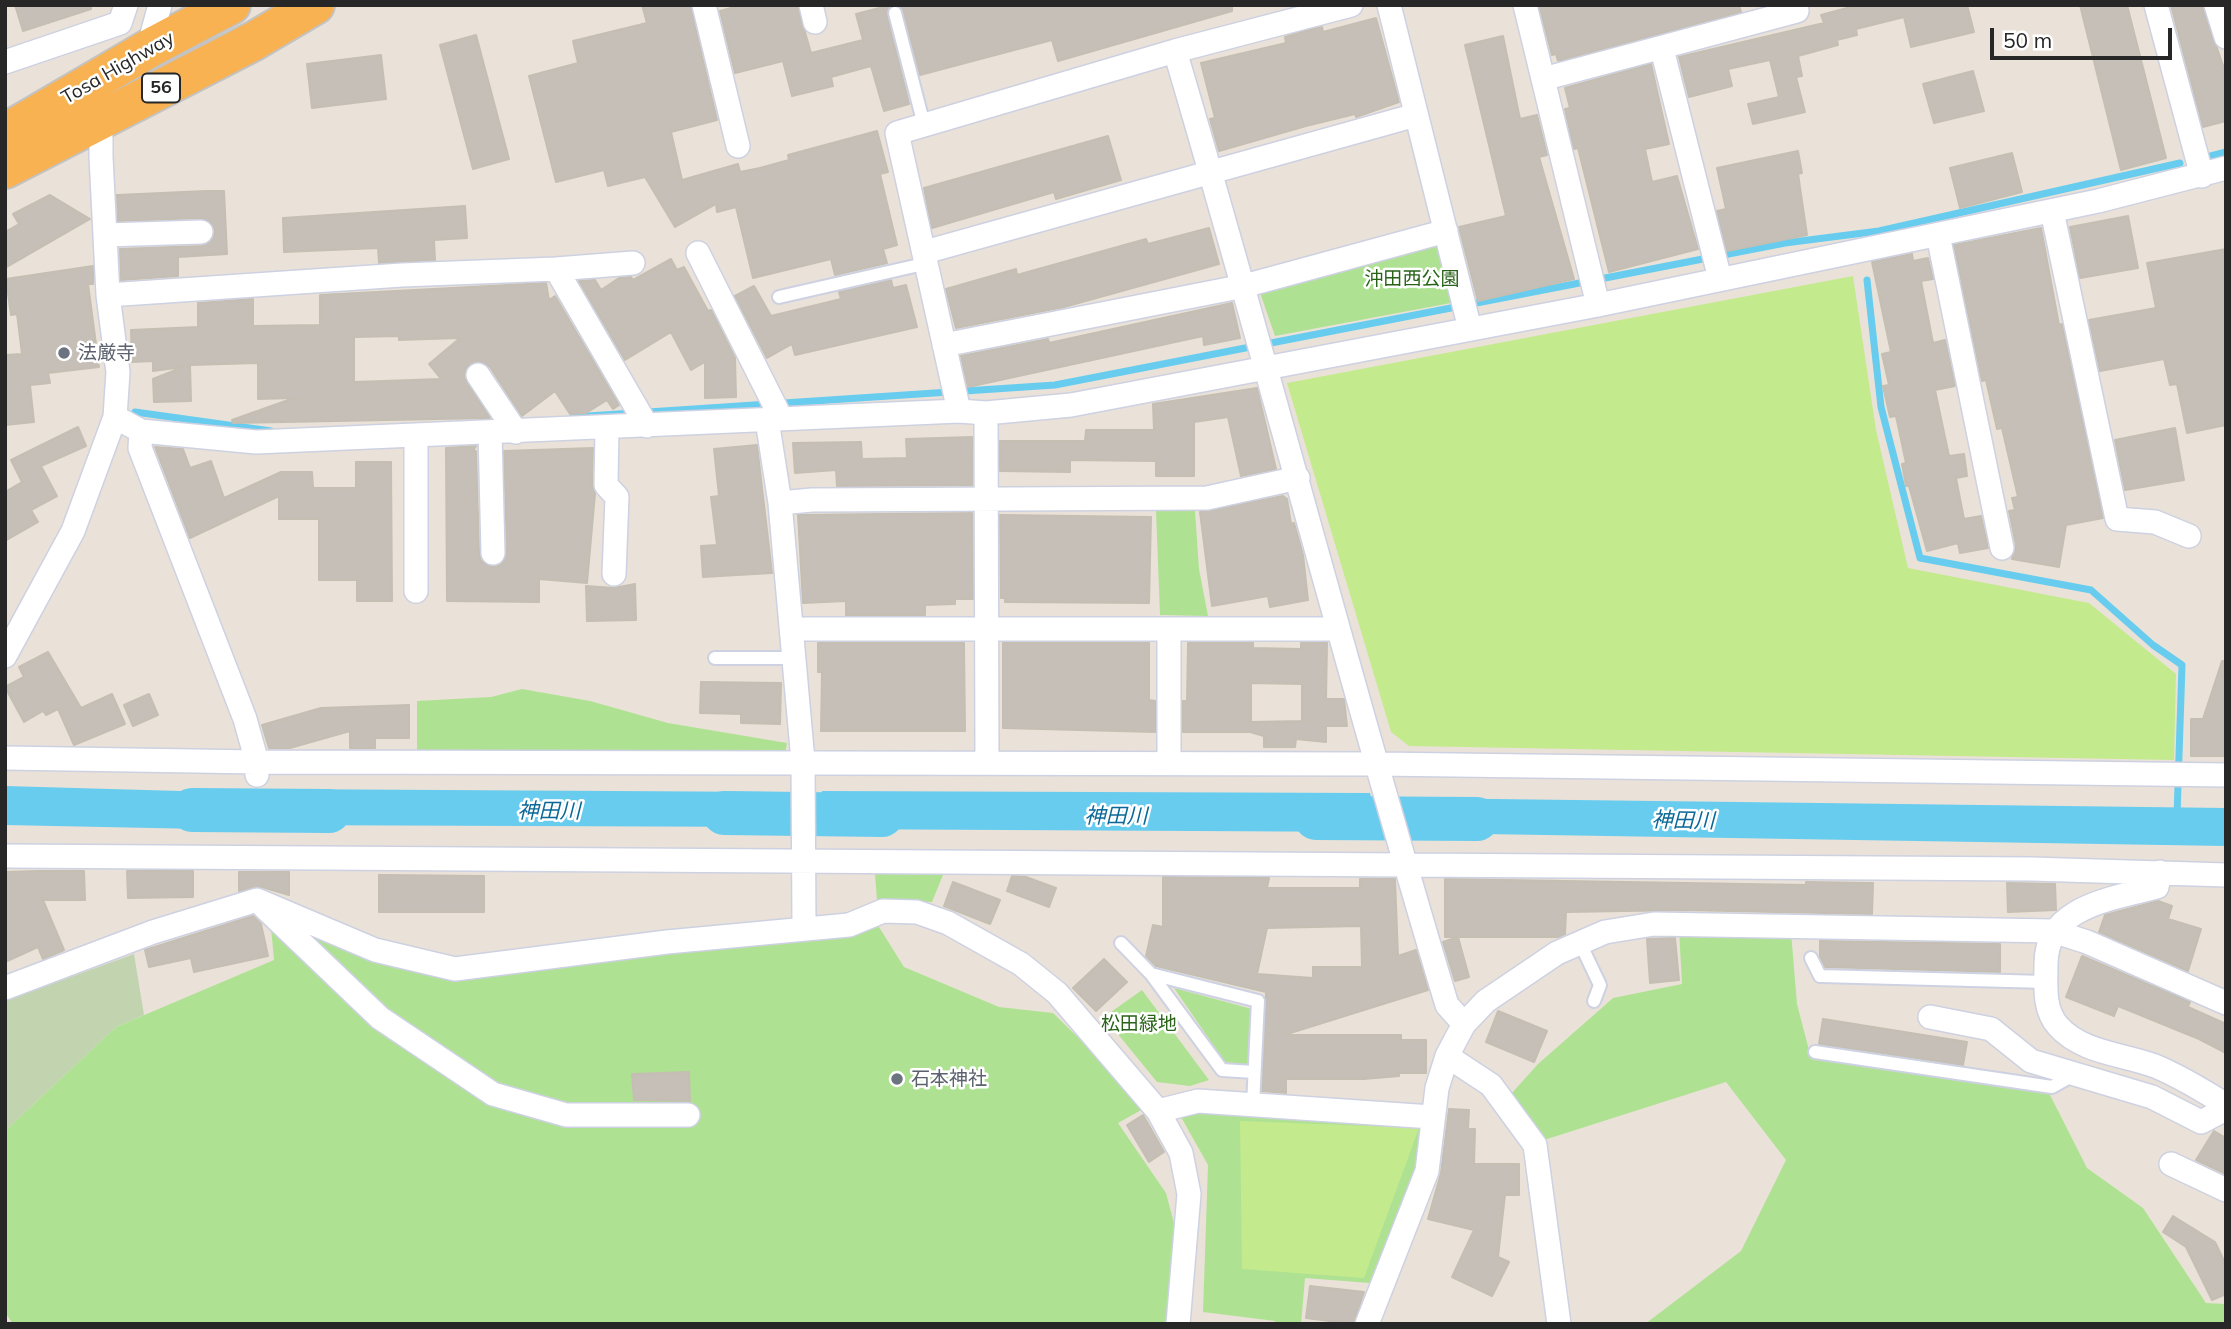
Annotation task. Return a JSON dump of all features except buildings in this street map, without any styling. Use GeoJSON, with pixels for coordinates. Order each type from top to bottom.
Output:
{"type":"FeatureCollection","features":[{"type":"Feature","properties":{"kind":"highway","name":"Tosa Highway"},"geometry":{"type":"LineString","coordinates":[[5,133],[150,48],[231,5]]}},
{"type":"Feature","properties":{"kind":"highway","name":"Tosa Highway"},"geometry":{"type":"LineString","coordinates":[[5,169],[315,5]]}},
{"type":"Feature","properties":{"kind":"street"},"geometry":{"type":"LineString","coordinates":[[5,62],[120,23],[126,5]]}},
{"type":"Feature","properties":{"kind":"street"},"geometry":{"type":"LineString","coordinates":[[5,656],[73,531],[115,417],[118,372],[108,295],[101,119],[150,48],[160,5]]}},
{"type":"Feature","properties":{"kind":"street"},"geometry":{"type":"LineString","coordinates":[[704,5],[738,146]]}},
{"type":"Feature","properties":{"kind":"street"},"geometry":{"type":"LineString","coordinates":[[956,397],[897,133],[1175,51],[1351,5]]}},
{"type":"Feature","properties":{"kind":"street"},"geometry":{"type":"LineString","coordinates":[[1389,5],[1467,315]]}},
{"type":"Feature","properties":{"kind":"street"},"geometry":{"type":"LineString","coordinates":[[1525,5],[1594,290]]}},
{"type":"Feature","properties":{"kind":"street"},"geometry":{"type":"LineString","coordinates":[[1543,79],[1797,11],[1796,5]]}},
{"type":"Feature","properties":{"kind":"street"},"geometry":{"type":"LineString","coordinates":[[2156,5],[2202,176]]}},
{"type":"Feature","properties":{"kind":"street"},"geometry":{"type":"LineString","coordinates":[[2216,5],[2226,37]]}},
{"type":"Feature","properties":{"kind":"street"},"geometry":{"type":"LineString","coordinates":[[1662,49],[1716,264]]}},
{"type":"Feature","properties":{"kind":"street"},"geometry":{"type":"LineString","coordinates":[[1175,51],[1264,354],[1404,861],[1447,1005],[1464,1024]]}},
{"type":"Feature","properties":{"kind":"street"},"geometry":{"type":"LineString","coordinates":[[927,258],[1416,115]]}},
{"type":"Feature","properties":{"kind":"street"},"geometry":{"type":"LineString","coordinates":[[115,417],[141,431],[256,442],[416,436],[506,428],[607,429],[641,417],[774,411],[956,397],[986,413],[1071,405],[1264,354],[1716,264],[1938,235],[2052,211],[2226,168]]}},
{"type":"Feature","properties":{"kind":"street"},"geometry":{"type":"LineString","coordinates":[[2052,211],[2117,519],[2155,522],[2189,536]]}},
{"type":"Feature","properties":{"kind":"street"},"geometry":{"type":"LineString","coordinates":[[944,345],[1244,286],[1446,231]]}},
{"type":"Feature","properties":{"kind":"street"},"geometry":{"type":"LineString","coordinates":[[105,236],[201,232]]}},
{"type":"Feature","properties":{"kind":"street"},"geometry":{"type":"LineString","coordinates":[[1938,235],[2002,548]]}},
{"type":"Feature","properties":{"kind":"street"},"geometry":{"type":"LineString","coordinates":[[698,253],[774,411],[803,769],[804,927]]}},
{"type":"Feature","properties":{"kind":"street"},"geometry":{"type":"LineString","coordinates":[[108,295],[402,275],[556,269],[633,262]]}},
{"type":"Feature","properties":{"kind":"street"},"geometry":{"type":"LineString","coordinates":[[556,269],[641,417]]}},
{"type":"Feature","properties":{"kind":"street"},"geometry":{"type":"LineString","coordinates":[[478,374],[506,428],[493,553]]}},
{"type":"Feature","properties":{"kind":"street"},"geometry":{"type":"LineString","coordinates":[[986,413],[987,762]]}},
{"type":"Feature","properties":{"kind":"street"},"geometry":{"type":"LineString","coordinates":[[607,429],[606,485],[617,497],[614,573]]}},
{"type":"Feature","properties":{"kind":"street"},"geometry":{"type":"LineString","coordinates":[[141,431],[141,448],[245,719],[257,768]]}},
{"type":"Feature","properties":{"kind":"street"},"geometry":{"type":"LineString","coordinates":[[416,436],[416,591]]}},
{"type":"Feature","properties":{"kind":"street"},"geometry":{"type":"LineString","coordinates":[[780,503],[812,499],[1207,498],[1298,478]]}},
{"type":"Feature","properties":{"kind":"street"},"geometry":{"type":"LineString","coordinates":[[792,629],[1338,629]]}},
{"type":"Feature","properties":{"kind":"street"},"geometry":{"type":"LineString","coordinates":[[1168,763],[1169,630]]}},
{"type":"Feature","properties":{"kind":"street"},"geometry":{"type":"LineString","coordinates":[[5,758],[257,768],[803,769],[987,762],[2226,775]]}},
{"type":"Feature","properties":{"kind":"street"},"geometry":{"type":"LineString","coordinates":[[5,856],[257,849],[803,858],[1404,861],[2226,875]]}},
{"type":"Feature","properties":{"kind":"street"},"geometry":{"type":"LineString","coordinates":[[1930,1017],[1992,1029],[2031,1061],[2152,1097],[2201,1122],[2226,1107],[2157,1067],[2087,1046],[2058,1026],[2046,1005],[2046,954],[2053,931],[2085,906],[2157,887],[2160,872]]}},
{"type":"Feature","properties":{"kind":"street"},"geometry":{"type":"LineString","coordinates":[[257,900],[380,1018],[493,1094],[566,1115],[688,1115]]}},
{"type":"Feature","properties":{"kind":"street"},"geometry":{"type":"LineString","coordinates":[[5,988],[153,932],[257,900],[376,950],[455,969],[804,927],[849,925],[883,911],[917,912],[948,923],[1021,964],[1058,993],[1158,1111],[1181,1153],[1189,1194],[1178,1324]]}},
{"type":"Feature","properties":{"kind":"street"},"geometry":{"type":"LineString","coordinates":[[1367,1324],[1427,1171],[1432,1117],[1447,1056],[1464,1024],[1486,1001],[1557,953],[1605,932],[1654,924],[2053,931],[2087,942],[2226,1003]]}},
{"type":"Feature","properties":{"kind":"street"},"geometry":{"type":"LineString","coordinates":[[1447,1056],[1491,1086],[1535,1145],[1559,1324]]}},
{"type":"Feature","properties":{"kind":"street"},"geometry":{"type":"LineString","coordinates":[[1158,1111],[1198,1101],[1432,1117]]}},
{"type":"Feature","properties":{"kind":"street"},"geometry":{"type":"LineString","coordinates":[[2171,1164],[2226,1190]]}},
{"type":"Feature","properties":{"kind":"lane"},"geometry":{"type":"LineString","coordinates":[[895,13],[924,125]]}},
{"type":"Feature","properties":{"kind":"lane"},"geometry":{"type":"LineString","coordinates":[[779,297],[927,258]]}},
{"type":"Feature","properties":{"kind":"lane"},"geometry":{"type":"LineString","coordinates":[[715,658],[794,659]]}},
{"type":"Feature","properties":{"kind":"lane"},"geometry":{"type":"LineString","coordinates":[[1121,943],[1151,974],[1222,1070],[1254,1072]]}},
{"type":"Feature","properties":{"kind":"lane"},"geometry":{"type":"LineString","coordinates":[[1580,943],[1600,985],[1594,1000]]}},
{"type":"Feature","properties":{"kind":"lane"},"geometry":{"type":"LineString","coordinates":[[1811,958],[1820,976],[2046,982]]}},
{"type":"Feature","properties":{"kind":"lane"},"geometry":{"type":"LineString","coordinates":[[1151,974],[1258,1001],[1253,1105]]}},
{"type":"Feature","properties":{"kind":"lane"},"geometry":{"type":"LineString","coordinates":[[1815,1052],[2052,1087],[2075,1074]]}},
{"type":"Feature","properties":{"kind":"green space","name":"沖田西公園"},"geometry":{"type":"Polygon","coordinates":[[[1438,239],[1451,303],[1275,336],[1258,287],[1438,239]]]}},
{"type":"Feature","properties":{"kind":"green space"},"geometry":{"type":"Polygon","coordinates":[[[1853,276],[1876,430],[1908,568],[2089,603],[2176,674],[2174,760],[1409,746],[1391,732],[1287,383],[1853,276]]]}},
{"type":"Feature","properties":{"kind":"green space"},"geometry":{"type":"Polygon","coordinates":[[[1156,511],[1195,511],[1199,569],[1208,616],[1160,615],[1156,511]]]}},
{"type":"Feature","properties":{"kind":"green space"},"geometry":{"type":"Polygon","coordinates":[[[522,689],[590,701],[668,723],[787,743],[785,754],[417,756],[417,701],[491,697],[522,689]]]}},
{"type":"Feature","properties":{"kind":"green space"},"geometry":{"type":"Polygon","coordinates":[[[875,874],[943,875],[932,902],[877,900],[875,874]]]}},
{"type":"Feature","properties":{"kind":"green space"},"geometry":{"type":"Polygon","coordinates":[[[288,919],[457,977],[879,927],[904,967],[999,1007],[1053,1013],[1097,1056],[1143,1109],[1118,1123],[1166,1193],[1175,1227],[1170,1307],[1164,1324],[13,1324],[5,1312],[5,1131],[116,1027],[274,960],[271,927],[288,919]]]}},
{"type":"Feature","properties":{"kind":"green space"},"geometry":{"type":"Polygon","coordinates":[[[1679,930],[1791,932],[1797,1004],[1811,1058],[2048,1091],[2087,1168],[2143,1208],[2206,1303],[2226,1304],[2226,1324],[1645,1324],[1741,1251],[1786,1160],[1726,1082],[1544,1140],[1511,1094],[1538,1064],[1613,998],[1682,984],[1679,930]]]}},
{"type":"Feature","properties":{"kind":"green space"},"geometry":{"type":"Polygon","coordinates":[[[134,954],[144,1015],[116,1027],[5,1131],[5,1001],[134,954]]]}},
{"type":"Feature","properties":{"kind":"green space"},"geometry":{"type":"Polygon","coordinates":[[[1174,988],[1252,1009],[1250,1065],[1225,1062],[1174,988]]]}},
{"type":"Feature","properties":{"kind":"green space","name":"松田緑地"},"geometry":{"type":"Polygon","coordinates":[[[1142,990],[1209,1080],[1190,1086],[1157,1082],[1104,1017],[1142,990]]]}},
{"type":"Feature","properties":{"kind":"green space"},"geometry":{"type":"Polygon","coordinates":[[[1198,1109],[1425,1124],[1414,1186],[1370,1283],[1305,1278],[1301,1324],[1275,1324],[1275,1321],[1203,1312],[1208,1165],[1181,1117],[1198,1109]]]}},
{"type":"Feature","properties":{"kind":"green space"},"geometry":{"type":"Polygon","coordinates":[[[1240,1121],[1419,1128],[1364,1278],[1242,1269],[1240,1121]]]}},
{"type":"Feature","properties":{"kind":"water"},"geometry":{"type":"Polygon","coordinates":[[[5,786],[251,793],[250,830],[5,825],[5,786]]]}},
{"type":"Feature","properties":{"kind":"water"},"geometry":{"type":"Polygon","coordinates":[[[272,789],[782,792],[783,827],[271,825],[272,789]]]}},
{"type":"Feature","properties":{"kind":"water"},"geometry":{"type":"Polygon","coordinates":[[[822,791],[1370,793],[1380,832],[820,829],[822,791]]]}},
{"type":"Feature","properties":{"kind":"water"},"geometry":{"type":"Polygon","coordinates":[[[1412,798],[2226,808],[2226,846],[1421,833],[1412,798]]]}},
{"type":"Feature","properties":{"kind":"waterway"},"geometry":{"type":"LineString","coordinates":[[2207,157],[2226,152]]}},
{"type":"Feature","properties":{"kind":"waterway"},"geometry":{"type":"LineString","coordinates":[[573,417],[1055,385],[1785,243],[1879,231],[2180,163]]}},
{"type":"Feature","properties":{"kind":"waterway"},"geometry":{"type":"LineString","coordinates":[[1867,280],[1881,407],[1920,558],[2091,590],[2153,645],[2182,665],[2177,816]]}},
{"type":"Feature","properties":{"kind":"waterway"},"geometry":{"type":"LineString","coordinates":[[135,412],[271,431]]}},
{"type":"Feature","properties":{"kind":"waterway","name":"神田川"},"geometry":{"type":"LineString","coordinates":[[192,810],[329,811]]}},
{"type":"Feature","properties":{"kind":"waterway","name":"神田川"},"geometry":{"type":"LineString","coordinates":[[724,813],[882,815]]}},
{"type":"Feature","properties":{"kind":"waterway","name":"神田川"},"geometry":{"type":"LineString","coordinates":[[1316,818],[1477,819]]}},
{"type":"Feature","properties":{"kind":"place","name":"法厳寺"},"geometry":{"type":"Point","coordinates":[64,353]}},
{"type":"Feature","properties":{"kind":"place","name":"石本神社"},"geometry":{"type":"Point","coordinates":[897,1079]}}]}
